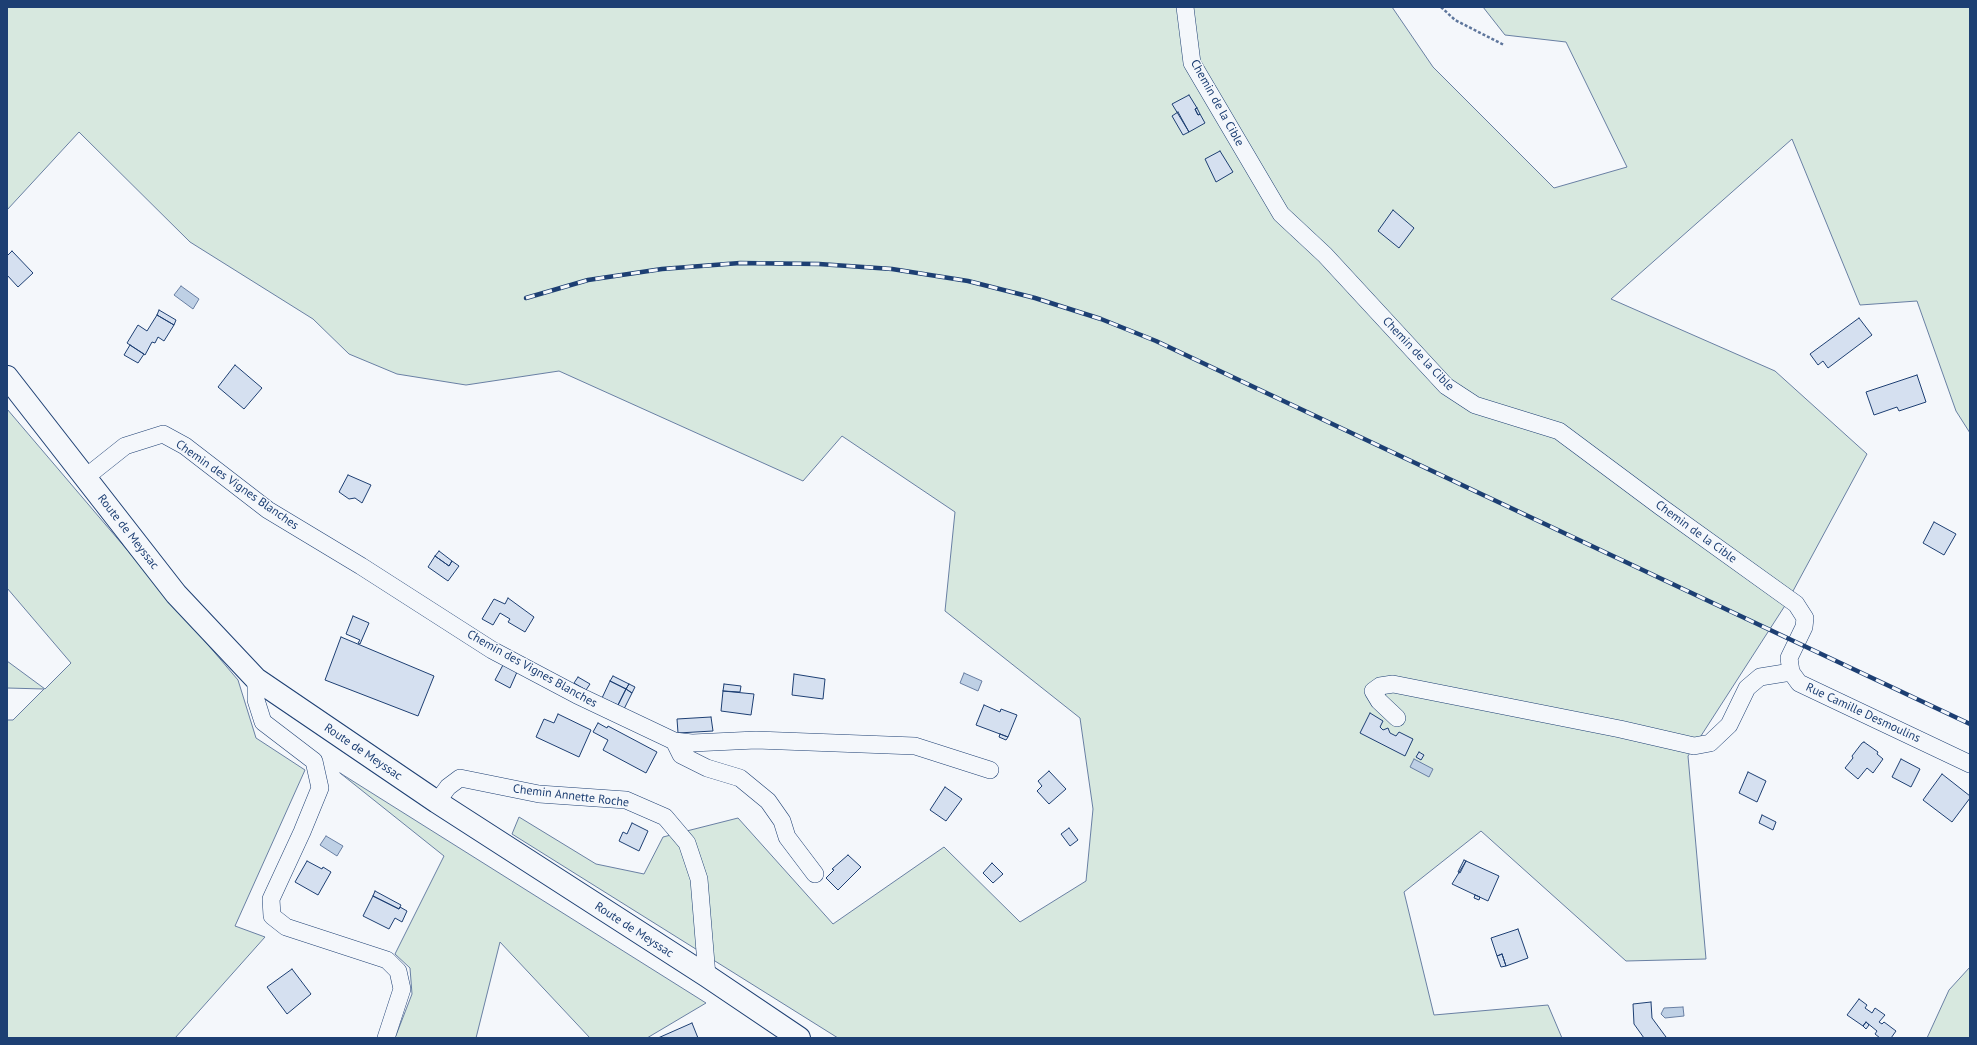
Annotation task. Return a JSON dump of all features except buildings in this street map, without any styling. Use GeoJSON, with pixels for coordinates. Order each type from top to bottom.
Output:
{"type":"FeatureCollection","features":[{"type":"Feature","properties":{"kind":"main road","name":"Route de Meyssac"},"geometry":{"type":"LineString","coordinates":[[7,377],[176,594],[256,679],[437,802],[707,976],[799,1038]]}},
{"type":"Feature","properties":{"kind":"street","name":"Chemin de la Cible"},"geometry":{"type":"LineString","coordinates":[[1186,7],[1192,63],[1281,214],[1325,255],[1446,386],[1475,405],[1559,432],[1660,507],[1796,604],[1805,618],[1804,627],[1789,658],[1791,672]]}},
{"type":"Feature","properties":{"kind":"street","name":"Chemin des Vignes Blanches"},"geometry":{"type":"LineString","coordinates":[[86,477],[125,446],[163,434],[185,446],[268,510],[360,566],[492,650],[578,696],[674,741],[692,742],[756,740],[915,746],[990,770]]}},
{"type":"Feature","properties":{"kind":"street"},"geometry":{"type":"LineString","coordinates":[[1397,718],[1379,701],[1373,691],[1380,686],[1393,684],[1620,729],[1694,746],[1710,743],[1729,725],[1747,688],[1760,677],[1791,672]]}},
{"type":"Feature","properties":{"kind":"street","name":"Rue Camille Desmoulins"},"geometry":{"type":"LineString","coordinates":[[1791,672],[1799,683],[1970,764]]}},
{"type":"Feature","properties":{"kind":"street"},"geometry":{"type":"LineString","coordinates":[[256,679],[256,700],[263,722],[314,761],[320,788],[302,832],[271,899],[272,916],[286,927],[387,960],[398,971],[402,989],[386,1038]]}},
{"type":"Feature","properties":{"kind":"street"},"geometry":{"type":"LineString","coordinates":[[674,741],[681,755],[707,768],[740,778],[768,801],[782,821],[787,837],[815,874]]}},
{"type":"Feature","properties":{"kind":"street","name":"Chemin Annette Roche"},"geometry":{"type":"LineString","coordinates":[[437,802],[448,787],[460,778],[539,794],[626,800],[665,817],[687,843],[699,879],[707,976]]}},
{"type":"Feature","properties":{"kind":"path"},"geometry":{"type":"LineString","coordinates":[[1441,7],[1455,20],[1504,46]]}},
{"type":"Feature","properties":{"kind":"shaded area"},"geometry":{"type":"Polygon","coordinates":[[[7,7],[1392,7],[1433,67],[1554,188],[1627,167],[1566,42],[1505,35],[1483,7],[1970,7],[1970,433],[1956,411],[1917,301],[1860,305],[1792,139],[1611,299],[1775,371],[1867,454],[1786,604],[1688,756],[1706,959],[1626,961],[1481,831],[1404,892],[1434,1015],[1548,1005],[1562,1038],[838,1038],[512,834],[519,817],[596,864],[644,874],[663,837],[738,818],[833,924],[944,847],[1020,922],[1086,881],[1093,809],[1080,718],[945,611],[955,512],[842,436],[803,481],[559,371],[466,385],[397,374],[349,354],[313,319],[190,242],[79,132],[7,210],[7,7]]]}},
{"type":"Feature","properties":{"kind":"shaded area"},"geometry":{"type":"Polygon","coordinates":[[[7,409],[238,680],[256,738],[305,770],[235,926],[265,937],[175,1038],[7,1038],[7,720],[13,720],[44,689],[7,688],[7,661],[45,689],[71,663],[7,588],[7,409]]]}},
{"type":"Feature","properties":{"kind":"shaded area"},"geometry":{"type":"Polygon","coordinates":[[[340,773],[706,1003],[647,1038],[590,1038],[500,942],[476,1038],[395,1038],[412,994],[410,968],[395,954],[444,856],[340,773]]]}},
{"type":"Feature","properties":{"kind":"shaded area"},"geometry":{"type":"Polygon","coordinates":[[[1970,967],[1970,1038],[1927,1038],[1949,990],[1970,967]]]}},
{"type":"Feature","properties":{"kind":"water"},"geometry":{"type":"Polygon","coordinates":[[[181,286],[199,299],[193,309],[174,295],[181,286]]]}},
{"type":"Feature","properties":{"kind":"water"},"geometry":{"type":"Polygon","coordinates":[[[964,673],[982,681],[978,691],[960,683],[964,673]]]}},
{"type":"Feature","properties":{"kind":"water"},"geometry":{"type":"Polygon","coordinates":[[[1414,759],[1433,769],[1429,777],[1410,767],[1414,759]]]}},
{"type":"Feature","properties":{"kind":"water"},"geometry":{"type":"Polygon","coordinates":[[[326,836],[343,846],[337,856],[320,845],[326,836]]]}},
{"type":"Feature","properties":{"kind":"water"},"geometry":{"type":"Polygon","coordinates":[[[1683,1007],[1684,1016],[1665,1018],[1661,1014],[1664,1008],[1683,1007]]]}},
{"type":"Feature","properties":{"kind":"railway"},"geometry":{"type":"LineString","coordinates":[[526,298],[588,280],[662,269],[740,263],[819,264],[892,269],[968,281],[1035,298],[1101,319],[1156,341],[1970,724]]}}]}
